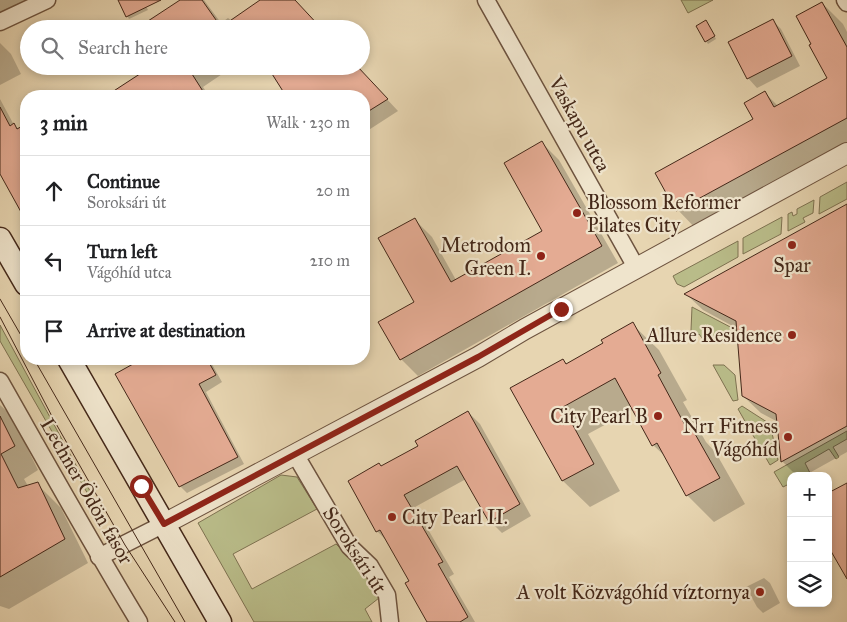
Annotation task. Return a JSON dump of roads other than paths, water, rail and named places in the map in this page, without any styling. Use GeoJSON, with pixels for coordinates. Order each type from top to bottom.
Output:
{"type":"FeatureCollection","features":[{"type":"Feature","properties":{"kind":"main road"},"geometry":{"type":"LineString","coordinates":[[0,239],[20,274]]}},
{"type":"Feature","properties":{"kind":"main road"},"geometry":{"type":"LineString","coordinates":[[72,365],[220,622]]}},
{"type":"Feature","properties":{"kind":"street"},"geometry":{"type":"LineString","coordinates":[[0,22],[48,0]]}},
{"type":"Feature","properties":{"kind":"street","name":"Vaskapu utca"},"geometry":{"type":"LineString","coordinates":[[486,0],[636,269]]}},
{"type":"Feature","properties":{"kind":"street"},"geometry":{"type":"LineString","coordinates":[[99,557],[478,357],[525,329],[847,153]]}},
{"type":"Feature","properties":{"kind":"street","name":"Lechner Ödön fasor"},"geometry":{"type":"LineString","coordinates":[[0,382],[99,557],[139,622]]}},
{"type":"Feature","properties":{"kind":"street","name":"Soroksári út"},"geometry":{"type":"LineString","coordinates":[[296,454],[349,546],[370,566],[387,595],[390,622]]}},
{"type":"Feature","properties":{"kind":"tram line"},"geometry":{"type":"LineString","coordinates":[[0,299],[20,334]]}},
{"type":"Feature","properties":{"kind":"tram line"},"geometry":{"type":"LineString","coordinates":[[0,317],[20,355]]}},
{"type":"Feature","properties":{"kind":"tram line"},"geometry":{"type":"LineString","coordinates":[[25,365],[55,422],[125,545],[175,622]]}},
{"type":"Feature","properties":{"kind":"tram line"},"geometry":{"type":"LineString","coordinates":[[37,365],[185,622]]}},
{"type":"Feature","properties":{"kind":"place","name":"Blossom Reformer Pilates City"},"geometry":{"type":"Point","coordinates":[577,213]}},
{"type":"Feature","properties":{"kind":"place","name":"Spar"},"geometry":{"type":"Point","coordinates":[792,245]}},
{"type":"Feature","properties":{"kind":"place","name":"Metrodom Green I."},"geometry":{"type":"Point","coordinates":[541,256]}},
{"type":"Feature","properties":{"kind":"place","name":"Allure Residence"},"geometry":{"type":"Point","coordinates":[792,335]}},
{"type":"Feature","properties":{"kind":"place","name":"City Pearl B"},"geometry":{"type":"Point","coordinates":[658,416]}},
{"type":"Feature","properties":{"kind":"place","name":"Nr1 Fitness Vágóhíd"},"geometry":{"type":"Point","coordinates":[788,437]}},
{"type":"Feature","properties":{"kind":"place","name":"City Pearl II."},"geometry":{"type":"Point","coordinates":[392,517]}},
{"type":"Feature","properties":{"kind":"place","name":"A volt Közvágóhíd víztornya"},"geometry":{"type":"Point","coordinates":[760,592]}}]}
